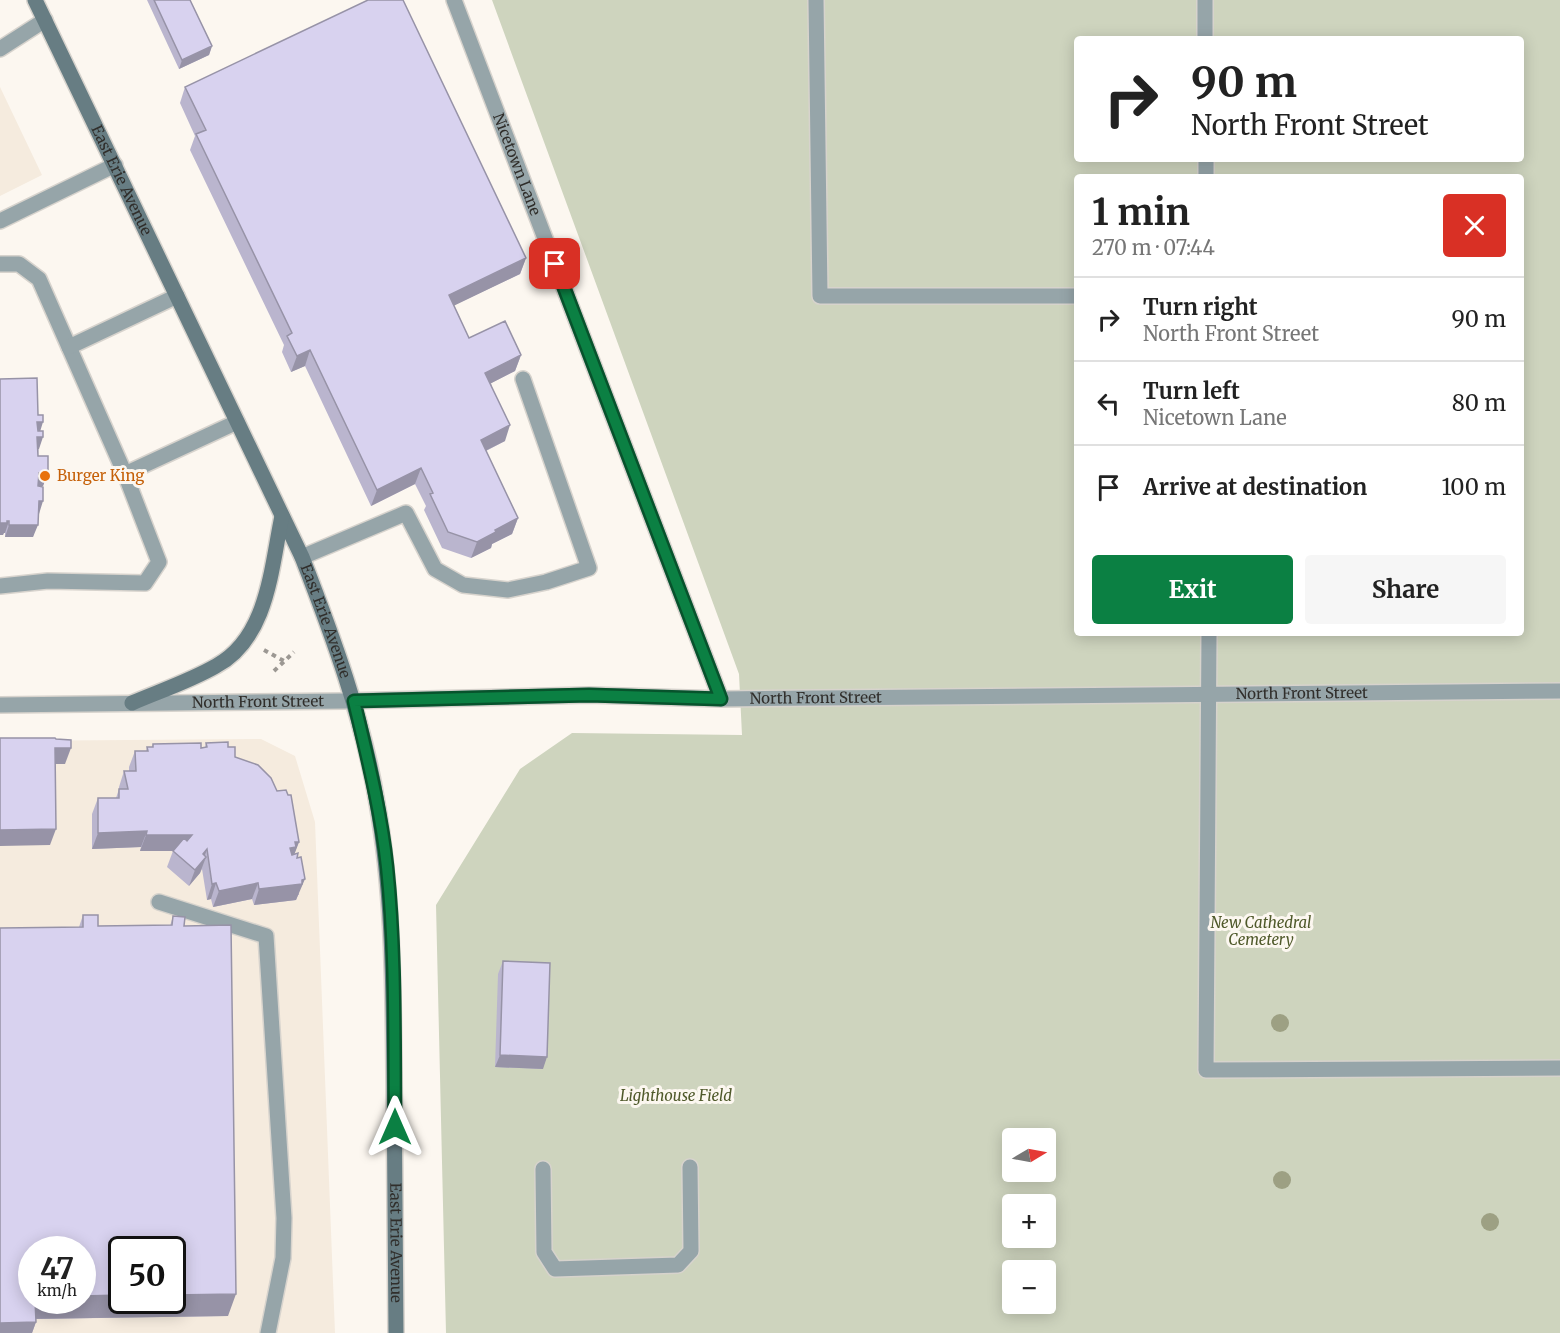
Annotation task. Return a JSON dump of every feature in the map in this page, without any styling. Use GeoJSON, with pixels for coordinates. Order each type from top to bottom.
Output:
{"type":"FeatureCollection","features":[{"type":"Feature","properties":{"kind":"main road","name":"East Erie Avenue"},"geometry":{"type":"LineString","coordinates":[[35,0],[302,557],[334,640],[354,701],[377,802],[387,865],[392,942],[396,1333]]}},
{"type":"Feature","properties":{"kind":"main road"},"geometry":{"type":"LineString","coordinates":[[132,703],[218,666],[244,645],[262,609],[282,516]]}},
{"type":"Feature","properties":{"kind":"street","name":"Nicetown Lane"},"geometry":{"type":"LineString","coordinates":[[454,0],[721,699]]}},
{"type":"Feature","properties":{"kind":"street"},"geometry":{"type":"LineString","coordinates":[[816,0],[820,296],[1074,296]]}},
{"type":"Feature","properties":{"kind":"street"},"geometry":{"type":"LineString","coordinates":[[1205,0],[1205,36]]}},
{"type":"Feature","properties":{"kind":"street"},"geometry":{"type":"LineString","coordinates":[[0,49],[45,20]]}},
{"type":"Feature","properties":{"kind":"street"},"geometry":{"type":"LineString","coordinates":[[0,221],[115,165]]}},
{"type":"Feature","properties":{"kind":"street"},"geometry":{"type":"LineString","coordinates":[[0,264],[19,264],[39,279],[125,474],[159,562],[145,583],[48,581],[0,586]]}},
{"type":"Feature","properties":{"kind":"street"},"geometry":{"type":"LineString","coordinates":[[69,347],[177,296]]}},
{"type":"Feature","properties":{"kind":"street"},"geometry":{"type":"LineString","coordinates":[[302,557],[406,513],[435,570],[464,585],[508,590],[546,582],[589,568],[523,378]]}},
{"type":"Feature","properties":{"kind":"street"},"geometry":{"type":"LineString","coordinates":[[125,474],[237,422]]}},
{"type":"Feature","properties":{"kind":"street"},"geometry":{"type":"LineString","coordinates":[[1209,636],[1206,1070],[1560,1068]]}},
{"type":"Feature","properties":{"kind":"street","name":"North Front Street"},"geometry":{"type":"LineString","coordinates":[[0,705],[354,701],[589,695],[721,699],[1560,691]]}},
{"type":"Feature","properties":{"kind":"street"},"geometry":{"type":"LineString","coordinates":[[159,902],[266,936],[284,1218],[283,1258],[268,1333]]}},
{"type":"Feature","properties":{"kind":"street"},"geometry":{"type":"LineString","coordinates":[[543,1169],[544,1252],[555,1269],[678,1265],[691,1251],[690,1167]]}},
{"type":"Feature","properties":{"kind":"path"},"geometry":{"type":"LineString","coordinates":[[260,649],[284,661]]}},
{"type":"Feature","properties":{"kind":"path"},"geometry":{"type":"LineString","coordinates":[[273,671],[294,651]]}},
{"type":"Feature","properties":{"kind":"shaded area"},"geometry":{"type":"Polygon","coordinates":[[[0,87],[42,175],[0,196],[0,87]]]}},
{"type":"Feature","properties":{"kind":"shaded area"},"geometry":{"type":"Polygon","coordinates":[[[261,739],[295,756],[315,822],[335,1333],[0,1333],[0,741],[261,739]]]}},
{"type":"Feature","properties":{"kind":"green space","name":"New Cathedral Cemetery"},"geometry":{"type":"Polygon","coordinates":[[[492,0],[1560,0],[1560,1333],[446,1333],[436,905],[520,769],[572,733],[742,735],[739,674],[492,0]]]}},
{"type":"Feature","properties":{"kind":"building"},"geometry":{"type":"Polygon","coordinates":[[[154,0],[190,0],[212,46],[182,60],[154,0]]]}},
{"type":"Feature","properties":{"kind":"building"},"geometry":{"type":"Polygon","coordinates":[[[368,0],[403,0],[526,258],[449,295],[469,338],[505,321],[521,355],[485,373],[510,425],[481,440],[518,518],[477,542],[448,532],[430,494],[433,493],[421,468],[377,490],[310,350],[297,356],[287,336],[292,333],[196,134],[206,130],[185,87],[368,0]]]}},
{"type":"Feature","properties":{"kind":"building"},"geometry":{"type":"Polygon","coordinates":[[[37,378],[38,415],[43,415],[43,422],[37,422],[38,431],[43,431],[43,437],[37,437],[38,456],[48,456],[48,473],[39,473],[38,486],[43,487],[43,501],[39,501],[38,525],[9,525],[9,521],[0,523],[0,379],[37,378]]]}},
{"type":"Feature","properties":{"kind":"building"},"geometry":{"type":"Polygon","coordinates":[[[0,738],[71,740],[71,748],[55,748],[56,829],[0,830],[0,738]]]}},
{"type":"Feature","properties":{"kind":"building"},"geometry":{"type":"Polygon","coordinates":[[[228,742],[228,747],[235,747],[235,757],[258,765],[271,778],[277,791],[286,790],[288,795],[291,795],[299,842],[295,842],[296,847],[290,848],[292,855],[298,853],[297,858],[301,857],[305,879],[302,880],[302,884],[259,889],[258,883],[219,891],[216,883],[212,884],[207,849],[203,854],[206,857],[195,870],[173,851],[184,838],[187,841],[192,835],[146,835],[147,831],[98,833],[98,798],[119,798],[119,789],[128,789],[124,771],[136,771],[135,751],[148,751],[147,747],[153,747],[153,744],[201,743],[201,748],[207,747],[206,743],[228,742]]]}},
{"type":"Feature","properties":{"kind":"building"},"geometry":{"type":"Polygon","coordinates":[[[83,915],[98,915],[98,926],[172,925],[173,916],[185,917],[184,926],[231,925],[236,1294],[186,1295],[186,1236],[108,1236],[108,1295],[96,1296],[96,1236],[18,1236],[18,1314],[36,1314],[36,1322],[0,1323],[0,928],[83,927],[83,915]]]}},
{"type":"Feature","properties":{"kind":"building"},"geometry":{"type":"Polygon","coordinates":[[[503,961],[550,963],[547,1057],[500,1055],[503,961]]]}},
{"type":"Feature","properties":{"kind":"place","name":"Burger King"},"geometry":{"type":"Point","coordinates":[45,476]}},
{"type":"Feature","properties":{"kind":"route"},"geometry":{"type":"LineString","coordinates":[[395,1127],[394,999],[387,865],[370,766],[354,701],[589,695],[721,699],[555,264]]}},
{"type":"Feature","properties":{"kind":"park label","name":"Lighthouse Field"},"geometry":{"type":"Point","coordinates":[676,1096]}}]}
